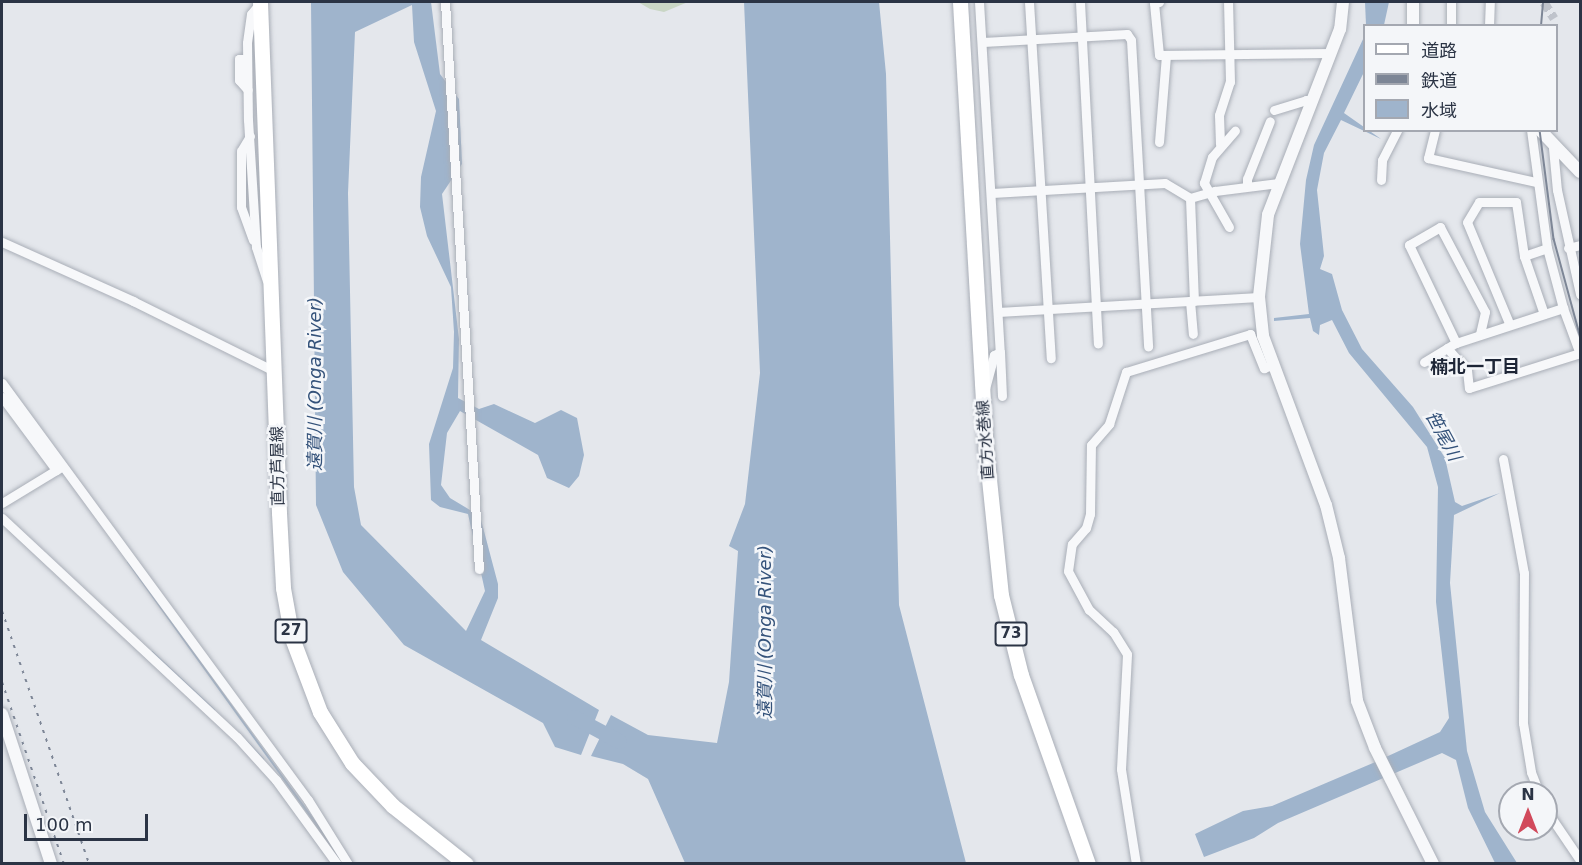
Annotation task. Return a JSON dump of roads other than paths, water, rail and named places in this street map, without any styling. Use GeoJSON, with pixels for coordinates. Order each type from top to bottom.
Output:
{"type":"FeatureCollection","features":[{"type":"Feature","properties":{"kind":"main road","name":"直方芦屋線"},"geometry":{"type":"LineString","coordinates":[[260,2],[283,588],[301,669],[334,738],[352,763],[376,791],[465,864]]}},
{"type":"Feature","properties":{"kind":"main road","name":"直方水巻線"},"geometry":{"type":"LineString","coordinates":[[960,2],[983,394],[1001,596],[1021,675],[1088,864]]}},
{"type":"Feature","properties":{"kind":"street"},"geometry":{"type":"LineString","coordinates":[[260,2],[251,14],[247,59],[248,90],[256,245],[264,276],[270,284]]}},
{"type":"Feature","properties":{"kind":"street"},"geometry":{"type":"LineString","coordinates":[[445,2],[479,569]]}},
{"type":"Feature","properties":{"kind":"street"},"geometry":{"type":"LineString","coordinates":[[979,2],[992,193],[1002,396]]}},
{"type":"Feature","properties":{"kind":"street"},"geometry":{"type":"LineString","coordinates":[[1029,2],[1050,358]]}},
{"type":"Feature","properties":{"kind":"street"},"geometry":{"type":"LineString","coordinates":[[1080,2],[1098,344]]}},
{"type":"Feature","properties":{"kind":"street"},"geometry":{"type":"LineString","coordinates":[[1159,2],[1154,3],[1159,55],[1228,52],[1331,53]]}},
{"type":"Feature","properties":{"kind":"street"},"geometry":{"type":"LineString","coordinates":[[1220,144],[1219,115],[1230,82],[1228,2]]}},
{"type":"Feature","properties":{"kind":"street"},"geometry":{"type":"LineString","coordinates":[[1343,2],[1331,53],[1279,183],[1267,225],[1259,297],[1263,336],[1271,365],[1326,505],[1339,558],[1357,701],[1375,748],[1433,864]]}},
{"type":"Feature","properties":{"kind":"street"},"geometry":{"type":"LineString","coordinates":[[1413,2],[1413,24]]}},
{"type":"Feature","properties":{"kind":"street"},"geometry":{"type":"LineString","coordinates":[[1451,2],[1451,24]]}},
{"type":"Feature","properties":{"kind":"street"},"geometry":{"type":"LineString","coordinates":[[1489,24],[1490,2]]}},
{"type":"Feature","properties":{"kind":"street"},"geometry":{"type":"LineString","coordinates":[[983,42],[1127,34],[1131,40],[1148,347]]}},
{"type":"Feature","properties":{"kind":"street"},"geometry":{"type":"LineString","coordinates":[[1159,142],[1167,55]]}},
{"type":"Feature","properties":{"kind":"street"},"geometry":{"type":"LineString","coordinates":[[1274,110],[1306,100],[1311,102]]}},
{"type":"Feature","properties":{"kind":"street"},"geometry":{"type":"LineString","coordinates":[[1247,186],[1247,179],[1270,121]]}},
{"type":"Feature","properties":{"kind":"street"},"geometry":{"type":"LineString","coordinates":[[1228,227],[1207,193],[1206,172],[1220,144],[1235,130]]}},
{"type":"Feature","properties":{"kind":"street"},"geometry":{"type":"LineString","coordinates":[[1381,180],[1382,160],[1396,132]]}},
{"type":"Feature","properties":{"kind":"street"},"geometry":{"type":"LineString","coordinates":[[1434,132],[1428,158],[1536,182]]}},
{"type":"Feature","properties":{"kind":"street"},"geometry":{"type":"LineString","coordinates":[[1447,348],[1467,370],[1469,388],[1580,354],[1563,308],[1547,248],[1536,182],[1531,132]]}},
{"type":"Feature","properties":{"kind":"street"},"geometry":{"type":"LineString","coordinates":[[1542,132],[1554,148],[1581,172]]}},
{"type":"Feature","properties":{"kind":"street"},"geometry":{"type":"LineString","coordinates":[[1554,148],[1568,248],[1581,294]]}},
{"type":"Feature","properties":{"kind":"street"},"geometry":{"type":"LineString","coordinates":[[992,193],[1166,183],[1190,198],[1247,186],[1279,183]]}},
{"type":"Feature","properties":{"kind":"street"},"geometry":{"type":"LineString","coordinates":[[1190,198],[1192,334]]}},
{"type":"Feature","properties":{"kind":"street"},"geometry":{"type":"LineString","coordinates":[[1509,323],[1467,222],[1479,202],[1516,202],[1524,256],[1544,314]]}},
{"type":"Feature","properties":{"kind":"street"},"geometry":{"type":"LineString","coordinates":[[1456,342],[1409,245],[1440,227],[1485,312],[1480,334]]}},
{"type":"Feature","properties":{"kind":"street"},"geometry":{"type":"LineString","coordinates":[[2,242],[133,301],[274,371]]}},
{"type":"Feature","properties":{"kind":"street"},"geometry":{"type":"LineString","coordinates":[[1568,248],[1581,245]]}},
{"type":"Feature","properties":{"kind":"street"},"geometry":{"type":"LineString","coordinates":[[1524,256],[1547,248]]}},
{"type":"Feature","properties":{"kind":"street"},"geometry":{"type":"LineString","coordinates":[[998,312],[1259,297]]}},
{"type":"Feature","properties":{"kind":"street"},"geometry":{"type":"LineString","coordinates":[[1424,362],[1456,342],[1509,323],[1563,308]]}},
{"type":"Feature","properties":{"kind":"street"},"geometry":{"type":"LineString","coordinates":[[1134,864],[1121,769],[1126,654],[1118,638],[1089,610],[1068,571],[1072,544],[1086,528],[1090,514],[1091,445],[1109,424],[1126,372],[1250,334],[1264,368],[1271,365]]}},
{"type":"Feature","properties":{"kind":"street"},"geometry":{"type":"LineString","coordinates":[[983,394],[990,380],[993,355],[1000,352]]}},
{"type":"Feature","properties":{"kind":"street"},"geometry":{"type":"LineString","coordinates":[[2,383],[301,791],[348,864]]}},
{"type":"Feature","properties":{"kind":"street"},"geometry":{"type":"LineString","coordinates":[[2,397],[58,469],[2,503]]}},
{"type":"Feature","properties":{"kind":"street"},"geometry":{"type":"LineString","coordinates":[[1503,459],[1524,573],[1523,723],[1534,781]]}},
{"type":"Feature","properties":{"kind":"street"},"geometry":{"type":"LineString","coordinates":[[2,518],[237,736],[276,780],[337,864]]}},
{"type":"Feature","properties":{"kind":"street"},"geometry":{"type":"LineString","coordinates":[[2,714],[51,864]]}},
{"type":"Feature","properties":{"kind":"street"},"geometry":{"type":"LineString","coordinates":[[1558,827],[1581,860]]}},
{"type":"Feature","properties":{"kind":"street"},"geometry":{"type":"LineString","coordinates":[[434,840],[454,864]]}},
{"type":"Feature","properties":{"kind":"water"},"geometry":{"type":"Polygon","coordinates":[[[311,2],[431,2],[440,74],[459,99],[462,164],[442,194],[459,339],[458,398],[479,409],[494,404],[535,423],[561,410],[577,418],[584,455],[579,476],[569,488],[547,478],[538,455],[460,411],[447,433],[441,485],[450,498],[480,516],[498,584],[498,598],[481,640],[599,710],[581,755],[555,747],[543,723],[404,645],[343,572],[316,505],[311,2]],[[412,5],[355,32],[348,193],[354,487],[361,525],[466,631],[485,591],[468,514],[440,507],[431,500],[429,444],[453,368],[454,332],[451,287],[427,236],[420,207],[421,177],[436,111],[414,42],[412,5]]]}},
{"type":"Feature","properties":{"kind":"water"},"geometry":{"type":"Polygon","coordinates":[[[744,2],[879,2],[886,74],[899,605],[966,863],[685,863],[648,779],[623,764],[591,756],[611,715],[648,735],[717,743],[729,682],[738,551],[729,546],[745,504],[760,373],[744,2]]]}},
{"type":"Feature","properties":{"kind":"water"},"geometry":{"type":"Polygon","coordinates":[[[1365,2],[1389,2],[1384,24],[1366,24],[1365,2]]]}},
{"type":"Feature","properties":{"kind":"water"},"geometry":{"type":"Polygon","coordinates":[[[1363,39],[1363,74],[1344,113],[1363,126],[1363,130],[1341,120],[1324,153],[1317,190],[1324,256],[1320,269],[1332,274],[1342,310],[1362,349],[1413,407],[1445,458],[1455,502],[1462,506],[1500,493],[1454,515],[1450,583],[1467,751],[1485,812],[1498,833],[1498,841],[1503,841],[1517,863],[1495,863],[1468,808],[1456,760],[1442,753],[1278,823],[1254,838],[1204,857],[1195,834],[1243,811],[1272,806],[1373,763],[1440,732],[1449,718],[1436,602],[1438,487],[1427,447],[1349,353],[1332,320],[1320,325],[1319,335],[1313,331],[1310,318],[1274,321],[1274,318],[1309,314],[1300,244],[1306,180],[1314,145],[1363,39]]]}},
{"type":"Feature","properties":{"kind":"waterway"},"geometry":{"type":"LineString","coordinates":[[128,562],[331,845]]}},
{"type":"Feature","properties":{"kind":"waterway"},"geometry":{"type":"LineString","coordinates":[[152,652],[214,710]]}},
{"type":"Feature","properties":{"kind":"waterway","name":"遠賀川 (Onga River)"},"geometry":{"type":"LineString","coordinates":[[574,717],[619,741]]}},
{"type":"Feature","properties":{"kind":"waterway"},"geometry":{"type":"LineString","coordinates":[[246,741],[263,759]]}},
{"type":"Feature","properties":{"kind":"tunnel"},"geometry":{"type":"LineString","coordinates":[[1544,2],[1554,18]]}},
{"type":"Feature","properties":{"kind":"tram line"},"geometry":{"type":"LineString","coordinates":[[1541,24],[1543,2]]}},
{"type":"Feature","properties":{"kind":"tram line"},"geometry":{"type":"LineString","coordinates":[[1540,132],[1554,239],[1580,335]]}},
{"type":"Feature","properties":{"kind":"railway"},"geometry":{"type":"LineString","coordinates":[[2,611],[89,864]]}},
{"type":"Feature","properties":{"kind":"railway"},"geometry":{"type":"LineString","coordinates":[[2,682],[64,864]]}},
{"type":"Feature","properties":{"kind":"district","name":"楠北一丁目"},"geometry":{"type":"Point","coordinates":[1475,367]}},
{"type":"Feature","properties":{"kind":"water label","name":"笹尾川"},"geometry":{"type":"Point","coordinates":[1443,436]}}]}
